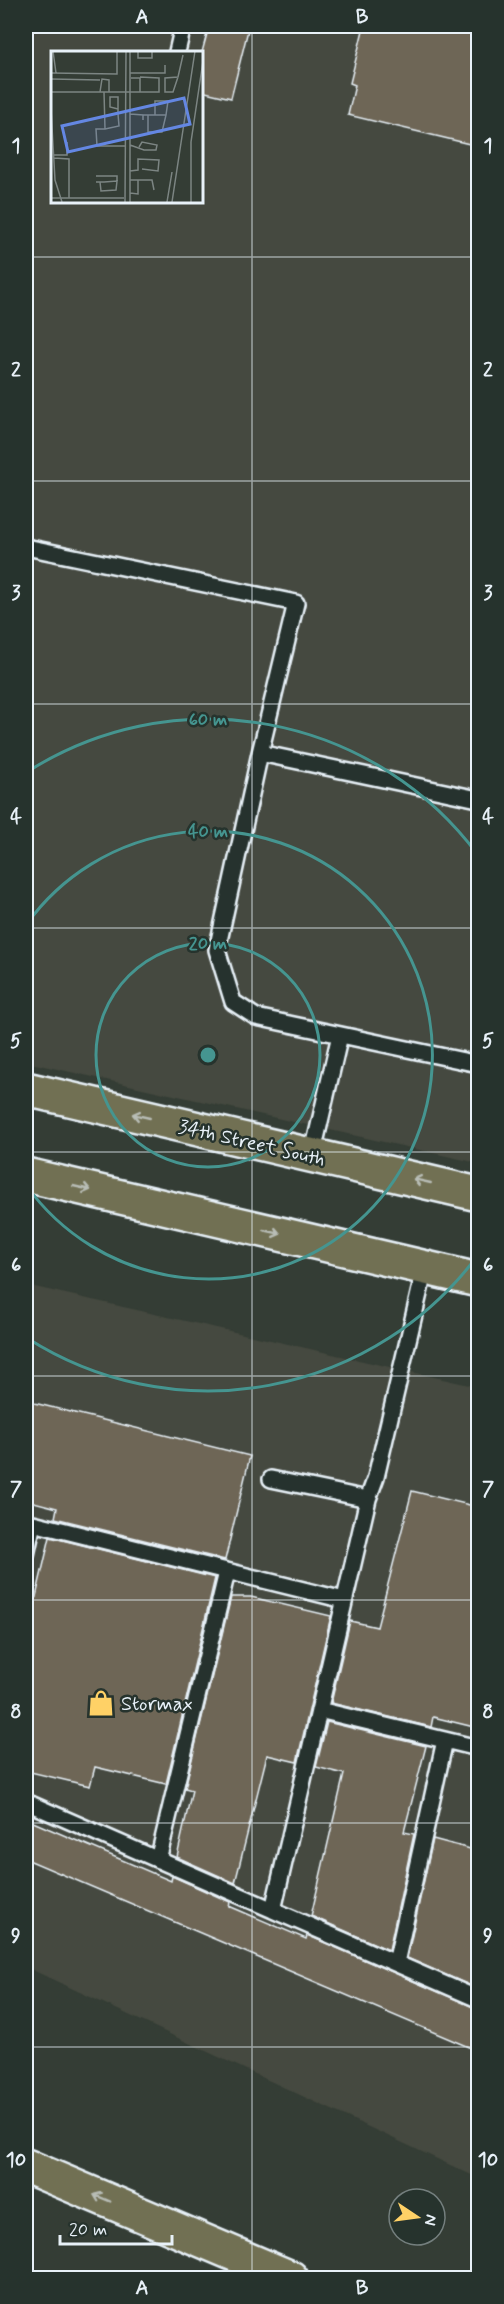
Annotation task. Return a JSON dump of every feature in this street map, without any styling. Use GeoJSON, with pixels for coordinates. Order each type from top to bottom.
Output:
{"type":"FeatureCollection","features":[{"type":"Feature","properties":{"kind":"highway","name":"34th Street South"},"geometry":{"type":"LineString","coordinates":[[35,1095],[478,1194]]}},
{"type":"Feature","properties":{"kind":"highway"},"geometry":{"type":"LineString","coordinates":[[26,1175],[478,1280]]}},
{"type":"Feature","properties":{"kind":"highway"},"geometry":{"type":"LineString","coordinates":[[26,2166],[291,2278]]}},
{"type":"Feature","properties":{"kind":"lane"},"geometry":{"type":"LineString","coordinates":[[177,51],[183,26]]}},
{"type":"Feature","properties":{"kind":"lane"},"geometry":{"type":"LineString","coordinates":[[26,547],[296,603],[260,753],[217,950],[233,1002],[256,1017],[478,1064]]}},
{"type":"Feature","properties":{"kind":"lane"},"geometry":{"type":"LineString","coordinates":[[260,753],[478,799]]}},
{"type":"Feature","properties":{"kind":"lane"},"geometry":{"type":"LineString","coordinates":[[312,1156],[340,1035]]}},
{"type":"Feature","properties":{"kind":"lane"},"geometry":{"type":"LineString","coordinates":[[273,1910],[344,1600],[368,1499],[376,1477],[425,1268]]}},
{"type":"Feature","properties":{"kind":"lane"},"geometry":{"type":"LineString","coordinates":[[271,1479],[368,1499]]}},
{"type":"Feature","properties":{"kind":"lane"},"geometry":{"type":"LineString","coordinates":[[26,1555],[33,1523],[344,1600]]}},
{"type":"Feature","properties":{"kind":"lane"},"geometry":{"type":"LineString","coordinates":[[158,1860],[227,1572]]}},
{"type":"Feature","properties":{"kind":"lane"},"geometry":{"type":"LineString","coordinates":[[319,1710],[478,1748]]}},
{"type":"Feature","properties":{"kind":"lane"},"geometry":{"type":"LineString","coordinates":[[396,1963],[445,1740]]}},
{"type":"Feature","properties":{"kind":"lane"},"geometry":{"type":"LineString","coordinates":[[26,1802],[478,1999]]}},
{"type":"Feature","properties":{"kind":"shaded area"},"geometry":{"type":"Polygon","coordinates":[[[26,26],[478,26],[478,1163],[26,1062],[26,26]]]}},
{"type":"Feature","properties":{"kind":"shaded area"},"geometry":{"type":"Polygon","coordinates":[[[26,1285],[478,1387],[478,2178],[26,1967],[26,1285]]]}},
{"type":"Feature","properties":{"kind":"building"},"geometry":{"type":"Polygon","coordinates":[[[209,26],[249,26],[231,98],[202,91],[202,52],[209,26]]]}},
{"type":"Feature","properties":{"kind":"building"},"geometry":{"type":"Polygon","coordinates":[[[364,26],[478,26],[478,146],[348,115],[355,85],[350,83],[364,26]]]}},
{"type":"Feature","properties":{"kind":"building"},"geometry":{"type":"Polygon","coordinates":[[[26,1401],[250,1456],[225,1560],[55,1518],[57,1508],[26,1500],[26,1401]]]}},
{"type":"Feature","properties":{"kind":"building"},"geometry":{"type":"Polygon","coordinates":[[[412,1491],[478,1507],[478,1728],[433,1717],[431,1727],[331,1703],[350,1621],[377,1627],[412,1491]]]}},
{"type":"Feature","properties":{"kind":"building","name":"Stormax"},"geometry":{"type":"Polygon","coordinates":[[[50,1537],[215,1578],[166,1784],[95,1767],[90,1786],[26,1771],[26,1639],[50,1537]]]}},
{"type":"Feature","properties":{"kind":"building","name":"Stormax"},"geometry":{"type":"Polygon","coordinates":[[[231,1597],[251,1597],[331,1616],[297,1762],[267,1755],[235,1883],[177,1857],[192,1790],[185,1788],[231,1597]]]}},
{"type":"Feature","properties":{"kind":"building"},"geometry":{"type":"Polygon","coordinates":[[[327,1722],[426,1746],[404,1832],[414,1834],[389,1950],[311,1916],[344,1774],[316,1767],[327,1722]]]}},
{"type":"Feature","properties":{"kind":"building"},"geometry":{"type":"Polygon","coordinates":[[[26,1819],[171,1881],[172,1876],[230,1902],[229,1906],[306,1939],[307,1935],[478,2009],[478,2051],[26,1859],[26,1819]]]}},
{"type":"Feature","properties":{"kind":"building"},"geometry":{"type":"Polygon","coordinates":[[[433,1839],[478,1851],[478,1989],[407,1958],[433,1839]]]}},
{"type":"Feature","properties":{"kind":"place","name":"Stormax"},"geometry":{"type":"Point","coordinates":[101,1703]}}]}
